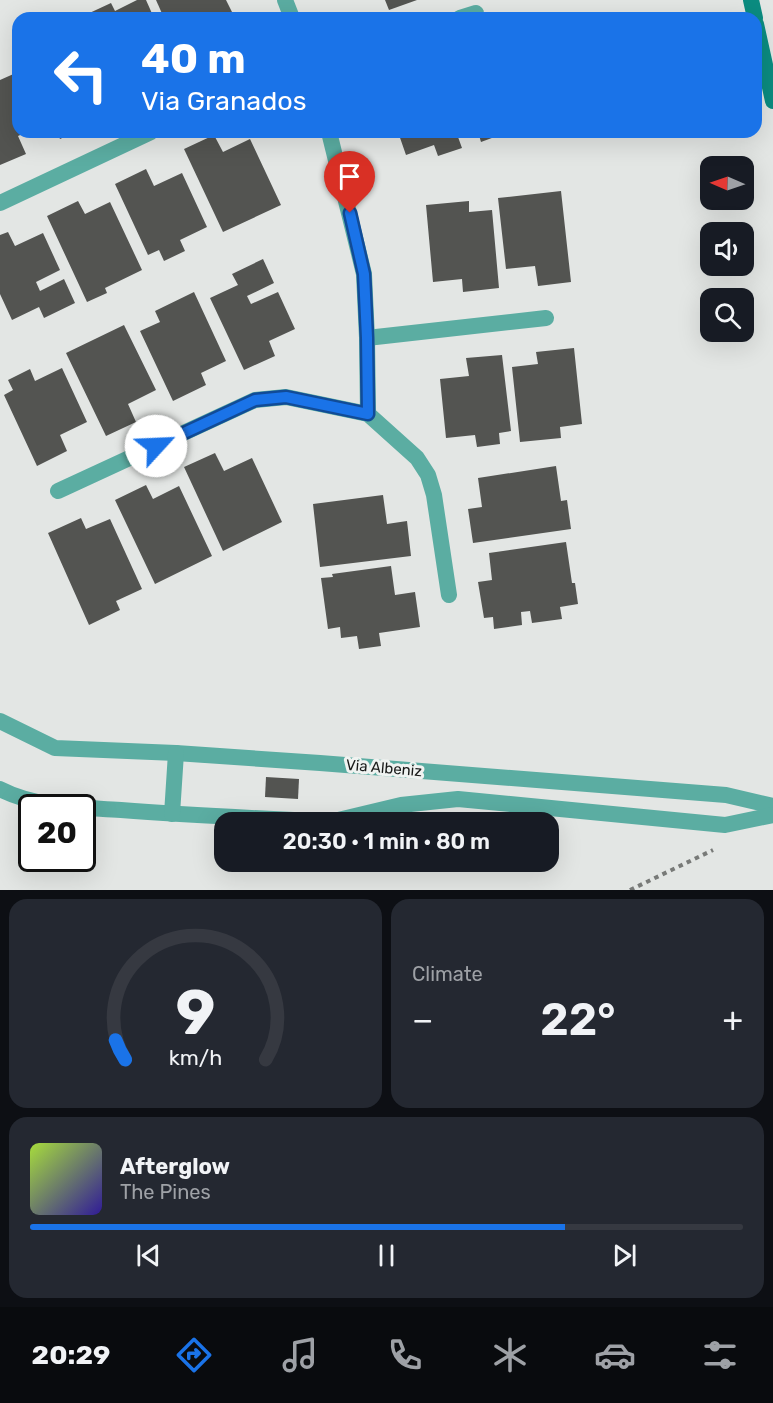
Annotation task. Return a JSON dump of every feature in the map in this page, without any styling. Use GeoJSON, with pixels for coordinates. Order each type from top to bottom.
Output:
{"type":"FeatureCollection","features":[{"type":"Feature","properties":{"kind":"main road"},"geometry":{"type":"LineString","coordinates":[[762,51],[773,101]]}},
{"type":"Feature","properties":{"kind":"street"},"geometry":{"type":"LineString","coordinates":[[0,203],[138,138]]}},
{"type":"Feature","properties":{"kind":"street"},"geometry":{"type":"LineString","coordinates":[[330,138],[364,274],[368,414]]}},
{"type":"Feature","properties":{"kind":"street"},"geometry":{"type":"LineString","coordinates":[[367,338],[546,318]]}},
{"type":"Feature","properties":{"kind":"street"},"geometry":{"type":"LineString","coordinates":[[58,491],[255,400],[286,397],[368,414],[417,458],[428,475],[434,495],[449,595]]}},
{"type":"Feature","properties":{"kind":"street","name":"Via Albeniz"},"geometry":{"type":"LineString","coordinates":[[0,721],[55,748],[176,753],[726,795],[773,806]]}},
{"type":"Feature","properties":{"kind":"street"},"geometry":{"type":"LineString","coordinates":[[172,814],[176,753]]}},
{"type":"Feature","properties":{"kind":"street"},"geometry":{"type":"LineString","coordinates":[[0,789],[17,798],[43,803],[172,814],[334,821],[401,805],[458,799],[725,825],[773,815]]}},
{"type":"Feature","properties":{"kind":"path"},"geometry":{"type":"LineString","coordinates":[[630,890],[722,846]]}},
{"type":"Feature","properties":{"kind":"building"},"geometry":{"type":"Polygon","coordinates":[[[137,0],[146,0],[151,12],[92,12],[111,3],[115,11],[137,0]]]}},
{"type":"Feature","properties":{"kind":"building"},"geometry":{"type":"Polygon","coordinates":[[[156,0],[226,0],[232,12],[161,12],[156,0]]]}},
{"type":"Feature","properties":{"kind":"building"},"geometry":{"type":"Polygon","coordinates":[[[385,0],[417,0],[389,10],[385,0]]]}},
{"type":"Feature","properties":{"kind":"building"},"geometry":{"type":"Polygon","coordinates":[[[12,75],[12,138],[19,138],[26,154],[0,165],[0,80],[12,75]]]}},
{"type":"Feature","properties":{"kind":"building"},"geometry":{"type":"Polygon","coordinates":[[[208,138],[216,138],[223,152],[250,139],[281,205],[223,232],[184,149],[208,138]]]}},
{"type":"Feature","properties":{"kind":"building"},"geometry":{"type":"Polygon","coordinates":[[[400,138],[458,138],[462,148],[438,156],[434,145],[406,155],[400,138]]]}},
{"type":"Feature","properties":{"kind":"building"},"geometry":{"type":"Polygon","coordinates":[[[480,138],[492,138],[481,142],[480,138]]]}},
{"type":"Feature","properties":{"kind":"building"},"geometry":{"type":"Polygon","coordinates":[[[146,169],[154,186],[182,173],[207,227],[180,240],[185,251],[164,261],[159,250],[148,255],[115,184],[146,169]]]}},
{"type":"Feature","properties":{"kind":"building"},"geometry":{"type":"Polygon","coordinates":[[[561,191],[571,282],[538,286],[535,266],[506,269],[498,198],[561,191]]]}},
{"type":"Feature","properties":{"kind":"building"},"geometry":{"type":"Polygon","coordinates":[[[78,201],[85,214],[110,202],[142,270],[105,288],[107,293],[87,302],[47,216],[78,201]]]}},
{"type":"Feature","properties":{"kind":"building"},"geometry":{"type":"Polygon","coordinates":[[[469,201],[469,212],[492,210],[499,288],[463,292],[462,279],[433,282],[426,205],[469,201]]]}},
{"type":"Feature","properties":{"kind":"building"},"geometry":{"type":"Polygon","coordinates":[[[8,232],[15,246],[43,233],[60,270],[36,282],[40,291],[64,279],[75,303],[44,318],[39,307],[12,320],[0,294],[0,235],[8,232]]]}},
{"type":"Feature","properties":{"kind":"building"},"geometry":{"type":"Polygon","coordinates":[[[263,259],[274,283],[247,296],[251,304],[278,292],[295,329],[269,341],[275,356],[244,370],[210,298],[238,285],[232,274],[263,259]]]}},
{"type":"Feature","properties":{"kind":"building"},"geometry":{"type":"Polygon","coordinates":[[[194,292],[226,361],[201,373],[206,385],[173,401],[140,331],[160,322],[155,311],[194,292]]]}},
{"type":"Feature","properties":{"kind":"building"},"geometry":{"type":"Polygon","coordinates":[[[124,325],[156,390],[128,404],[136,422],[106,436],[66,353],[124,325]]]}},
{"type":"Feature","properties":{"kind":"building"},"geometry":{"type":"Polygon","coordinates":[[[574,348],[582,424],[560,427],[561,438],[520,442],[512,367],[538,364],[536,352],[574,348]]]}},
{"type":"Feature","properties":{"kind":"building"},"geometry":{"type":"Polygon","coordinates":[[[502,355],[511,431],[499,433],[500,444],[477,447],[475,435],[446,438],[440,379],[469,376],[466,358],[502,355]]]}},
{"type":"Feature","properties":{"kind":"building"},"geometry":{"type":"Polygon","coordinates":[[[62,368],[87,422],[60,435],[67,451],[37,466],[4,395],[13,390],[8,380],[30,369],[35,381],[62,368]]]}},
{"type":"Feature","properties":{"kind":"building"},"geometry":{"type":"Polygon","coordinates":[[[215,453],[224,471],[252,458],[282,522],[223,551],[184,467],[215,453]]]}},
{"type":"Feature","properties":{"kind":"building"},"geometry":{"type":"Polygon","coordinates":[[[556,466],[561,501],[567,500],[571,529],[473,543],[468,509],[482,507],[478,478],[556,466]]]}},
{"type":"Feature","properties":{"kind":"building"},"geometry":{"type":"Polygon","coordinates":[[[146,485],[153,499],[179,486],[212,556],[155,584],[115,500],[146,485]]]}},
{"type":"Feature","properties":{"kind":"building"},"geometry":{"type":"Polygon","coordinates":[[[383,495],[387,524],[407,521],[411,556],[320,567],[313,504],[383,495]]]}},
{"type":"Feature","properties":{"kind":"building"},"geometry":{"type":"Polygon","coordinates":[[[81,518],[86,529],[110,519],[142,589],[116,601],[120,610],[89,625],[48,533],[81,518]]]}},
{"type":"Feature","properties":{"kind":"building"},"geometry":{"type":"Polygon","coordinates":[[[566,542],[572,583],[575,583],[578,604],[560,607],[562,619],[532,623],[530,611],[521,612],[522,625],[494,629],[493,617],[484,618],[478,582],[492,580],[489,553],[566,542]]]}},
{"type":"Feature","properties":{"kind":"building"},"geometry":{"type":"Polygon","coordinates":[[[391,566],[395,595],[415,592],[420,627],[379,633],[381,646],[359,649],[357,636],[341,638],[340,627],[328,629],[321,578],[333,577],[332,574],[391,566]]]}},
{"type":"Feature","properties":{"kind":"building"},"geometry":{"type":"Polygon","coordinates":[[[266,777],[299,779],[298,799],[265,797],[266,777]]]}},
{"type":"Feature","properties":{"kind":"route"},"geometry":{"type":"LineString","coordinates":[[156,446],[255,400],[286,397],[368,414],[364,274],[350,213]]}}]}
